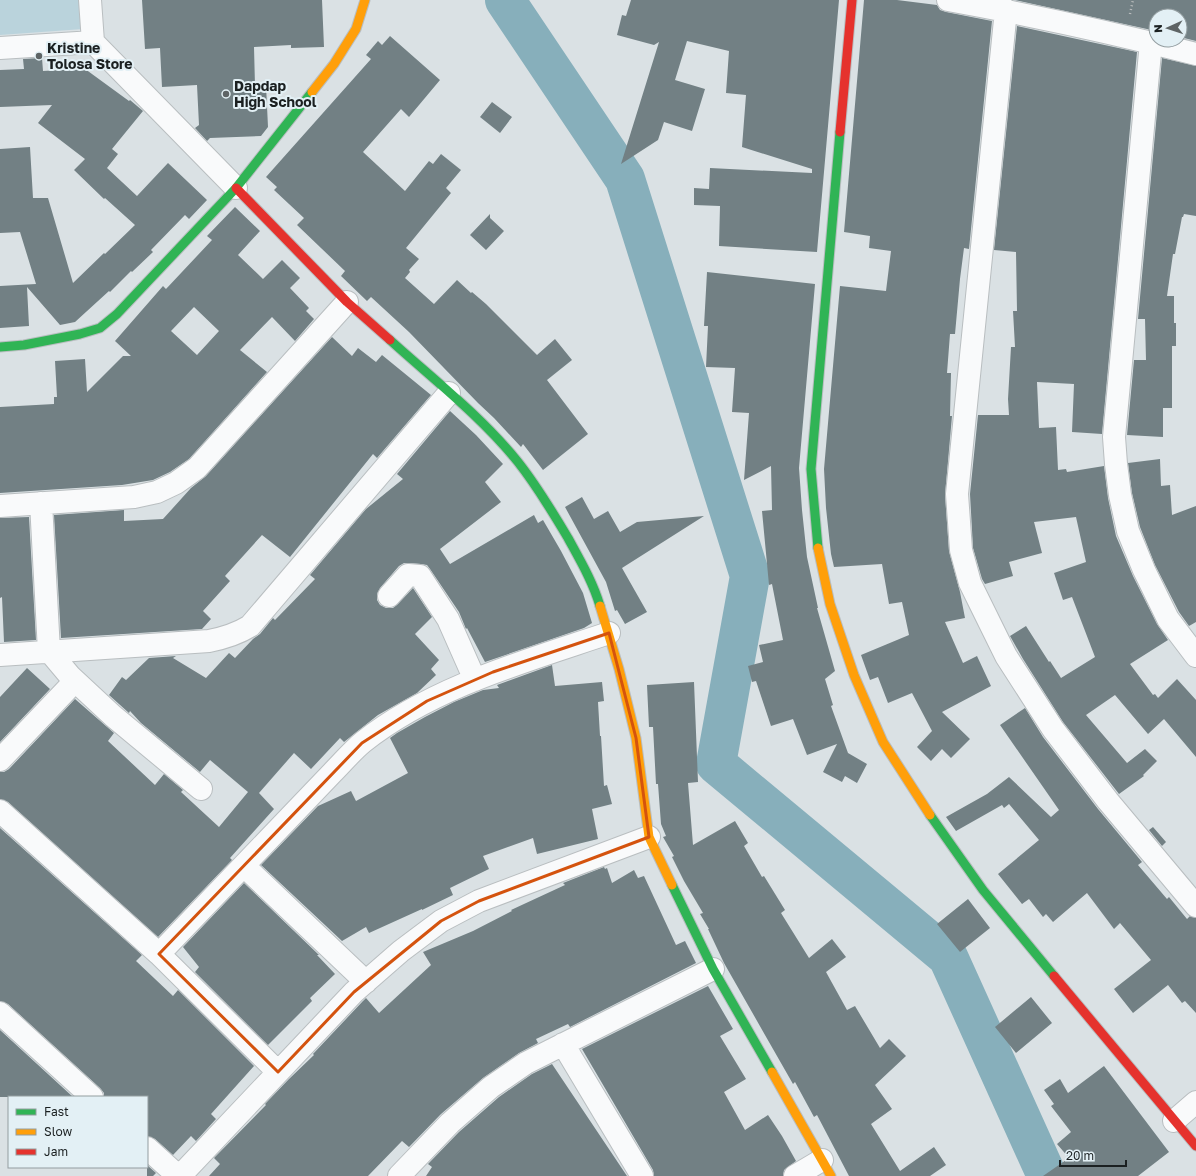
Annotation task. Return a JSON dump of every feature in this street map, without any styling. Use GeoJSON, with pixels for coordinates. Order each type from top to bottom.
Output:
{"type":"FeatureCollection","features":[{"type":"Feature","properties":{"kind":"street"},"geometry":{"type":"LineString","coordinates":[[90,0],[93,42],[347,302],[485,426],[517,461],[543,496],[595,588],[609,633],[636,738],[649,837],[713,969],[827,1168],[795,1176]]}},
{"type":"Feature","properties":{"kind":"street"},"geometry":{"type":"LineString","coordinates":[[0,347],[24,345],[80,334],[100,328],[117,314],[236,188],[334,64],[356,29],[365,0]]}},
{"type":"Feature","properties":{"kind":"street"},"geometry":{"type":"LineString","coordinates":[[852,0],[811,469],[819,556],[830,604],[854,675],[883,742],[939,829],[983,890],[1196,1146]]}},
{"type":"Feature","properties":{"kind":"street"},"geometry":{"type":"LineString","coordinates":[[948,0],[1006,10],[1148,41]]}},
{"type":"Feature","properties":{"kind":"street"},"geometry":{"type":"LineString","coordinates":[[1006,10],[958,494],[961,550],[970,583],[992,629],[1006,656],[1053,729],[1108,801],[1196,906]]}},
{"type":"Feature","properties":{"kind":"street"},"geometry":{"type":"LineString","coordinates":[[0,48],[93,42]]}},
{"type":"Feature","properties":{"kind":"street"},"geometry":{"type":"LineString","coordinates":[[1150,48],[1114,437],[1116,464],[1120,495],[1128,531],[1144,570],[1168,619],[1196,656]]}},
{"type":"Feature","properties":{"kind":"street"},"geometry":{"type":"LineString","coordinates":[[1174,48],[1196,54]]}},
{"type":"Feature","properties":{"kind":"street"},"geometry":{"type":"LineString","coordinates":[[0,506],[134,497],[157,492],[176,483],[197,468],[347,302]]}},
{"type":"Feature","properties":{"kind":"street"},"geometry":{"type":"LineString","coordinates":[[0,654],[209,641],[227,638],[240,632],[250,626],[449,393]]}},
{"type":"Feature","properties":{"kind":"street"},"geometry":{"type":"LineString","coordinates":[[41,503],[49,651],[75,681],[113,716],[201,789]]}},
{"type":"Feature","properties":{"kind":"street"},"geometry":{"type":"LineString","coordinates":[[389,596],[408,575],[420,576],[448,619],[476,680]]}},
{"type":"Feature","properties":{"kind":"street"},"geometry":{"type":"LineString","coordinates":[[159,954],[362,742],[426,701],[494,672],[609,633]]}},
{"type":"Feature","properties":{"kind":"street"},"geometry":{"type":"LineString","coordinates":[[0,760],[75,681]]}},
{"type":"Feature","properties":{"kind":"street"},"geometry":{"type":"LineString","coordinates":[[0,811],[159,954],[278,1072]]}},
{"type":"Feature","properties":{"kind":"street"},"geometry":{"type":"LineString","coordinates":[[148,1149],[179,1176],[354,992],[401,951],[441,921],[479,901],[649,837]]}},
{"type":"Feature","properties":{"kind":"street"},"geometry":{"type":"LineString","coordinates":[[244,866],[366,982]]}},
{"type":"Feature","properties":{"kind":"street"},"geometry":{"type":"LineString","coordinates":[[401,1175],[450,1123],[491,1087],[526,1063],[713,969]]}},
{"type":"Feature","properties":{"kind":"street"},"geometry":{"type":"LineString","coordinates":[[0,1013],[91,1096]]}},
{"type":"Feature","properties":{"kind":"street"},"geometry":{"type":"LineString","coordinates":[[563,1044],[642,1176]]}},
{"type":"Feature","properties":{"kind":"street"},"geometry":{"type":"LineString","coordinates":[[1174,1120],[1196,1102]]}},
{"type":"Feature","properties":{"kind":"path"},"geometry":{"type":"LineString","coordinates":[[1129,19],[1133,0]]}},
{"type":"Feature","properties":{"kind":"highlighted area"},"geometry":{"type":"Polygon","coordinates":[[[609,633],[636,738],[649,837],[479,901],[441,921],[354,992],[278,1072],[159,954],[362,743],[427,701],[493,672],[609,633]]]}},
{"type":"Feature","properties":{"kind":"shaded area"},"geometry":{"type":"Polygon","coordinates":[[[0,0],[81,0],[83,29],[0,35],[0,0]]]}},
{"type":"Feature","properties":{"kind":"building","name":"Dapdap High School"},"geometry":{"type":"Polygon","coordinates":[[[142,0],[322,0],[324,47],[291,48],[291,45],[254,47],[255,86],[266,85],[268,127],[261,136],[210,138],[207,141],[195,128],[199,125],[197,85],[162,87],[160,48],[145,49],[142,0]]]}},
{"type":"Feature","properties":{"kind":"building"},"geometry":{"type":"Polygon","coordinates":[[[631,0],[839,0],[817,252],[719,246],[720,206],[694,205],[694,188],[709,189],[710,168],[812,173],[812,169],[742,147],[746,95],[726,93],[729,51],[687,41],[675,80],[705,89],[692,131],[664,122],[658,140],[621,164],[659,42],[654,45],[617,35],[622,15],[626,16],[631,0]]]}},
{"type":"Feature","properties":{"kind":"building"},"geometry":{"type":"Polygon","coordinates":[[[864,0],[897,0],[937,5],[940,10],[946,12],[992,21],[969,249],[964,248],[955,334],[950,334],[947,373],[951,373],[950,416],[952,416],[945,495],[949,551],[965,618],[945,622],[963,663],[977,656],[991,686],[942,712],[970,739],[951,758],[942,749],[931,761],[917,747],[932,731],[912,693],[888,703],[878,677],[870,680],[861,655],[909,635],[902,602],[889,604],[882,564],[834,567],[831,554],[826,508],[824,469],[840,286],[886,291],[891,251],[869,248],[870,236],[844,232],[864,0]]]}},
{"type":"Feature","properties":{"kind":"building"},"geometry":{"type":"Polygon","coordinates":[[[1015,0],[1196,0],[1196,41],[1188,39],[1188,8],[1148,8],[1148,29],[1015,0]]]}},
{"type":"Feature","properties":{"kind":"building"},"geometry":{"type":"Polygon","coordinates":[[[1017,26],[1137,52],[1102,434],[1072,432],[1074,384],[1037,382],[1039,428],[1056,427],[1058,470],[1066,469],[1067,472],[1104,466],[1108,498],[1116,536],[1133,576],[1157,624],[1168,640],[1130,664],[1153,695],[1155,694],[1158,698],[1177,679],[1196,700],[1196,757],[1164,719],[1148,734],[1115,695],[1086,715],[1127,763],[1145,749],[1157,761],[1143,775],[1144,776],[1119,794],[1063,722],[1010,636],[1026,626],[1061,678],[1095,657],[1072,597],[1063,600],[1054,573],[1086,562],[1076,517],[1034,522],[1042,553],[1009,562],[1013,576],[985,584],[982,579],[973,548],[970,494],[978,415],[1009,415],[1008,399],[1011,347],[1015,347],[1013,311],[1017,311],[1016,252],[994,250],[1017,26]]]}},
{"type":"Feature","properties":{"kind":"building"},"geometry":{"type":"Polygon","coordinates":[[[390,36],[440,80],[409,117],[401,109],[363,152],[405,191],[429,161],[433,164],[441,154],[461,170],[446,188],[451,193],[406,248],[419,259],[409,270],[410,272],[405,278],[434,304],[457,280],[486,304],[537,355],[555,339],[572,360],[547,380],[588,434],[543,470],[523,444],[521,447],[409,332],[371,297],[367,301],[341,276],[345,271],[297,225],[304,218],[274,190],[277,187],[266,177],[371,59],[366,55],[378,41],[382,45],[390,36]]]}},
{"type":"Feature","properties":{"kind":"building"},"geometry":{"type":"Polygon","coordinates":[[[42,58],[43,71],[79,69],[81,66],[129,101],[130,100],[143,111],[112,149],[118,154],[107,168],[137,196],[168,163],[207,200],[189,219],[185,215],[151,250],[153,252],[75,322],[60,325],[27,287],[29,326],[0,328],[0,286],[36,284],[20,232],[0,233],[0,149],[30,147],[33,198],[48,198],[73,283],[135,225],[105,198],[104,199],[74,170],[85,159],[38,123],[52,105],[0,107],[0,70],[24,69],[23,59],[42,58]]]}},
{"type":"Feature","properties":{"kind":"building"},"geometry":{"type":"Polygon","coordinates":[[[1162,58],[1196,66],[1196,216],[1184,214],[1182,217],[1175,254],[1173,254],[1167,296],[1174,296],[1176,346],[1172,346],[1172,408],[1163,408],[1163,437],[1127,435],[1134,360],[1146,360],[1145,319],[1138,319],[1162,58]]]}},
{"type":"Feature","properties":{"kind":"building"},"geometry":{"type":"Polygon","coordinates":[[[492,102],[512,117],[500,133],[480,117],[492,102]]]}},
{"type":"Feature","properties":{"kind":"building"},"geometry":{"type":"Polygon","coordinates":[[[235,207],[260,231],[238,255],[263,279],[282,260],[300,278],[290,288],[309,308],[306,311],[314,319],[295,341],[272,317],[240,350],[267,372],[189,459],[170,472],[153,480],[122,485],[0,493],[0,407],[54,404],[54,397],[57,397],[55,361],[85,359],[87,392],[123,356],[131,356],[115,341],[163,286],[166,289],[212,240],[207,236],[235,207]],[[194,307],[171,331],[197,355],[219,331],[194,307]]]}},
{"type":"Feature","properties":{"kind":"building"},"geometry":{"type":"Polygon","coordinates":[[[490,214],[490,218],[504,231],[486,250],[470,235],[490,214]]]}},
{"type":"Feature","properties":{"kind":"building"},"geometry":{"type":"Polygon","coordinates":[[[707,272],[815,284],[799,468],[802,510],[807,557],[817,608],[835,671],[825,679],[833,705],[831,706],[848,753],[867,764],[857,783],[845,776],[842,782],[823,772],[837,744],[807,755],[793,719],[771,726],[756,681],[752,682],[748,666],[763,662],[759,645],[783,640],[772,584],[769,585],[762,511],[772,510],[771,466],[744,480],[749,413],[732,412],[735,368],[706,367],[708,326],[704,326],[707,272]]]}},
{"type":"Feature","properties":{"kind":"building"},"geometry":{"type":"Polygon","coordinates":[[[332,337],[352,356],[358,348],[376,362],[382,355],[431,395],[377,458],[373,454],[290,557],[262,535],[225,576],[230,581],[203,611],[211,619],[202,629],[61,638],[54,515],[124,510],[124,521],[163,519],[191,488],[206,476],[332,337]]]}},
{"type":"Feature","properties":{"kind":"building"},"geometry":{"type":"Polygon","coordinates":[[[450,411],[476,435],[503,464],[485,482],[501,502],[440,549],[450,564],[534,515],[538,523],[543,520],[561,551],[583,593],[592,623],[584,628],[485,662],[467,628],[466,629],[459,612],[427,565],[404,563],[399,566],[380,588],[377,594],[377,600],[380,605],[386,608],[393,608],[413,588],[432,617],[415,634],[439,660],[431,669],[436,675],[417,693],[378,715],[344,742],[340,738],[311,769],[294,753],[259,793],[274,809],[230,858],[232,860],[158,937],[8,802],[0,799],[0,772],[4,772],[9,769],[75,699],[114,733],[108,741],[155,785],[164,774],[183,790],[181,792],[219,827],[248,792],[210,760],[200,772],[141,723],[130,711],[129,713],[109,695],[122,677],[126,680],[149,658],[176,656],[173,658],[206,678],[229,653],[235,658],[253,639],[260,634],[273,618],[275,620],[315,579],[310,575],[366,509],[403,479],[397,474],[450,411]]]}},
{"type":"Feature","properties":{"kind":"building"},"geometry":{"type":"Polygon","coordinates":[[[1160,459],[1161,486],[1170,485],[1172,515],[1196,506],[1196,622],[1189,626],[1179,612],[1155,565],[1140,527],[1132,493],[1128,463],[1160,459]]]}},
{"type":"Feature","properties":{"kind":"building"},"geometry":{"type":"Polygon","coordinates":[[[582,497],[594,519],[608,511],[620,532],[637,522],[704,516],[622,568],[647,612],[625,624],[617,610],[615,611],[606,582],[565,507],[582,497]]]}},
{"type":"Feature","properties":{"kind":"building"},"geometry":{"type":"Polygon","coordinates":[[[29,517],[36,640],[4,642],[2,597],[0,598],[0,518],[29,517]]]}},
{"type":"Feature","properties":{"kind":"building"},"geometry":{"type":"Polygon","coordinates":[[[552,665],[555,686],[602,682],[604,701],[598,702],[604,786],[607,785],[612,804],[592,809],[598,839],[537,854],[533,838],[483,856],[489,869],[450,888],[453,895],[369,933],[366,927],[342,941],[261,865],[318,806],[351,791],[356,801],[408,773],[390,738],[397,733],[454,702],[483,690],[499,688],[497,685],[552,665]]]}},
{"type":"Feature","properties":{"kind":"building"},"geometry":{"type":"Polygon","coordinates":[[[27,668],[50,689],[0,742],[0,697],[27,668]]]}},
{"type":"Feature","properties":{"kind":"building"},"geometry":{"type":"Polygon","coordinates":[[[694,682],[698,782],[688,783],[693,845],[735,821],[748,843],[744,846],[762,877],[764,876],[785,910],[781,913],[809,958],[832,939],[846,957],[826,972],[847,1010],[855,1006],[880,1048],[889,1039],[906,1056],[875,1085],[892,1109],[871,1124],[900,1171],[934,1147],[946,1165],[930,1176],[849,1176],[817,1115],[814,1117],[795,1082],[793,1084],[724,963],[709,929],[700,914],[703,913],[672,857],[674,856],[663,837],[666,836],[661,824],[658,784],[656,784],[653,727],[649,727],[647,685],[694,682]]]}},
{"type":"Feature","properties":{"kind":"building"},"geometry":{"type":"Polygon","coordinates":[[[1025,708],[1043,737],[1098,809],[1142,862],[1138,865],[1167,899],[1169,897],[1187,919],[1190,916],[1196,918],[1196,1013],[1185,1001],[1182,1003],[1168,985],[1133,1013],[1114,989],[1151,960],[1120,923],[1114,929],[1087,893],[1053,922],[1046,914],[1043,917],[1029,899],[1022,904],[998,874],[1039,840],[1009,804],[1004,808],[1002,805],[956,831],[946,817],[987,794],[1009,777],[1051,817],[1059,810],[1000,725],[1025,708]]]}},
{"type":"Feature","properties":{"kind":"building"},"geometry":{"type":"Polygon","coordinates":[[[1153,827],[1166,842],[1162,846],[1149,830],[1153,827]]]}},
{"type":"Feature","properties":{"kind":"building"},"geometry":{"type":"Polygon","coordinates":[[[0,828],[142,955],[136,961],[173,996],[178,990],[254,1066],[211,1114],[216,1119],[196,1141],[191,1136],[173,1155],[155,1139],[148,1136],[148,1096],[104,1096],[104,1093],[100,1088],[8,1004],[0,1001],[0,828]]]}},
{"type":"Feature","properties":{"kind":"building"},"geometry":{"type":"Polygon","coordinates":[[[604,867],[605,869],[607,868],[612,883],[634,870],[638,878],[644,876],[676,945],[685,941],[696,963],[570,1027],[568,1024],[536,1039],[538,1043],[519,1053],[483,1078],[441,1114],[409,1147],[402,1141],[368,1176],[209,1176],[220,1164],[214,1158],[266,1105],[265,1104],[289,1079],[314,1055],[313,1054],[366,998],[379,1013],[431,965],[423,952],[473,931],[512,911],[511,910],[565,885],[563,883],[604,867]]]}},
{"type":"Feature","properties":{"kind":"building"},"geometry":{"type":"Polygon","coordinates":[[[244,883],[319,955],[317,955],[335,974],[310,998],[312,1001],[268,1045],[195,972],[199,967],[183,947],[244,883]]]}},
{"type":"Feature","properties":{"kind":"building"},"geometry":{"type":"Polygon","coordinates":[[[968,899],[990,928],[960,952],[937,924],[968,899]]]}},
{"type":"Feature","properties":{"kind":"building"},"geometry":{"type":"Polygon","coordinates":[[[708,986],[733,1029],[720,1036],[746,1079],[724,1092],[745,1130],[768,1115],[796,1161],[784,1170],[783,1176],[654,1176],[653,1170],[582,1049],[708,986]]]}},
{"type":"Feature","properties":{"kind":"building"},"geometry":{"type":"Polygon","coordinates":[[[1031,997],[1052,1023],[1016,1053],[995,1027],[1031,997]]]}},
{"type":"Feature","properties":{"kind":"building"},"geometry":{"type":"Polygon","coordinates":[[[0,1030],[72,1096],[8,1096],[0,1097],[0,1030]]]}},
{"type":"Feature","properties":{"kind":"building"},"geometry":{"type":"Polygon","coordinates":[[[552,1064],[627,1176],[426,1176],[432,1167],[428,1164],[459,1132],[499,1097],[532,1074],[552,1064]]]}},
{"type":"Feature","properties":{"kind":"building"},"geometry":{"type":"Polygon","coordinates":[[[1104,1066],[1169,1152],[1138,1176],[1043,1176],[1069,1158],[1057,1144],[1071,1132],[1051,1106],[1054,1104],[1044,1090],[1060,1079],[1068,1093],[1104,1066]]]}},
{"type":"Feature","properties":{"kind":"building"},"geometry":{"type":"Polygon","coordinates":[[[148,1166],[156,1173],[153,1176],[147,1176],[148,1166]]]}},
{"type":"Feature","properties":{"kind":"waterway"},"geometry":{"type":"LineString","coordinates":[[505,0],[625,179],[750,576],[716,764],[948,957],[1047,1176]]}},
{"type":"Feature","properties":{"kind":"traffic: fast"},"geometry":{"type":"LineString","coordinates":[[0,347],[24,345],[80,334],[100,328],[117,314],[236,188],[312,92]]}},
{"type":"Feature","properties":{"kind":"traffic: fast"},"geometry":{"type":"LineString","coordinates":[[818,548],[811,469],[840,132]]}},
{"type":"Feature","properties":{"kind":"traffic: fast"},"geometry":{"type":"LineString","coordinates":[[390,340],[473,413],[518,462],[538,489],[568,538],[582,563],[600,606]]}},
{"type":"Feature","properties":{"kind":"traffic: fast"},"geometry":{"type":"LineString","coordinates":[[930,815],[983,890],[1054,976]]}},
{"type":"Feature","properties":{"kind":"traffic: fast"},"geometry":{"type":"LineString","coordinates":[[672,885],[713,969],[772,1072]]}},
{"type":"Feature","properties":{"kind":"traffic: slow"},"geometry":{"type":"LineString","coordinates":[[312,92],[334,64],[356,29],[365,0]]}},
{"type":"Feature","properties":{"kind":"traffic: slow"},"geometry":{"type":"LineString","coordinates":[[818,548],[830,604],[854,675],[883,742],[930,815]]}},
{"type":"Feature","properties":{"kind":"traffic: slow"},"geometry":{"type":"LineString","coordinates":[[600,606],[619,669],[636,738],[649,837],[672,885]]}},
{"type":"Feature","properties":{"kind":"traffic: slow"},"geometry":{"type":"LineString","coordinates":[[772,1072],[831,1176]]}},
{"type":"Feature","properties":{"kind":"traffic: jam"},"geometry":{"type":"LineString","coordinates":[[840,132],[852,0]]}},
{"type":"Feature","properties":{"kind":"traffic: jam"},"geometry":{"type":"LineString","coordinates":[[236,188],[347,302],[390,340]]}},
{"type":"Feature","properties":{"kind":"traffic: jam"},"geometry":{"type":"LineString","coordinates":[[1054,976],[1196,1146]]}},
{"type":"Feature","properties":{"kind":"place","name":"Kristine Tolosa Store"},"geometry":{"type":"Point","coordinates":[39,56]}},
{"type":"Feature","properties":{"kind":"place","name":"Dapdap High School"},"geometry":{"type":"Point","coordinates":[226,94]}}]}
